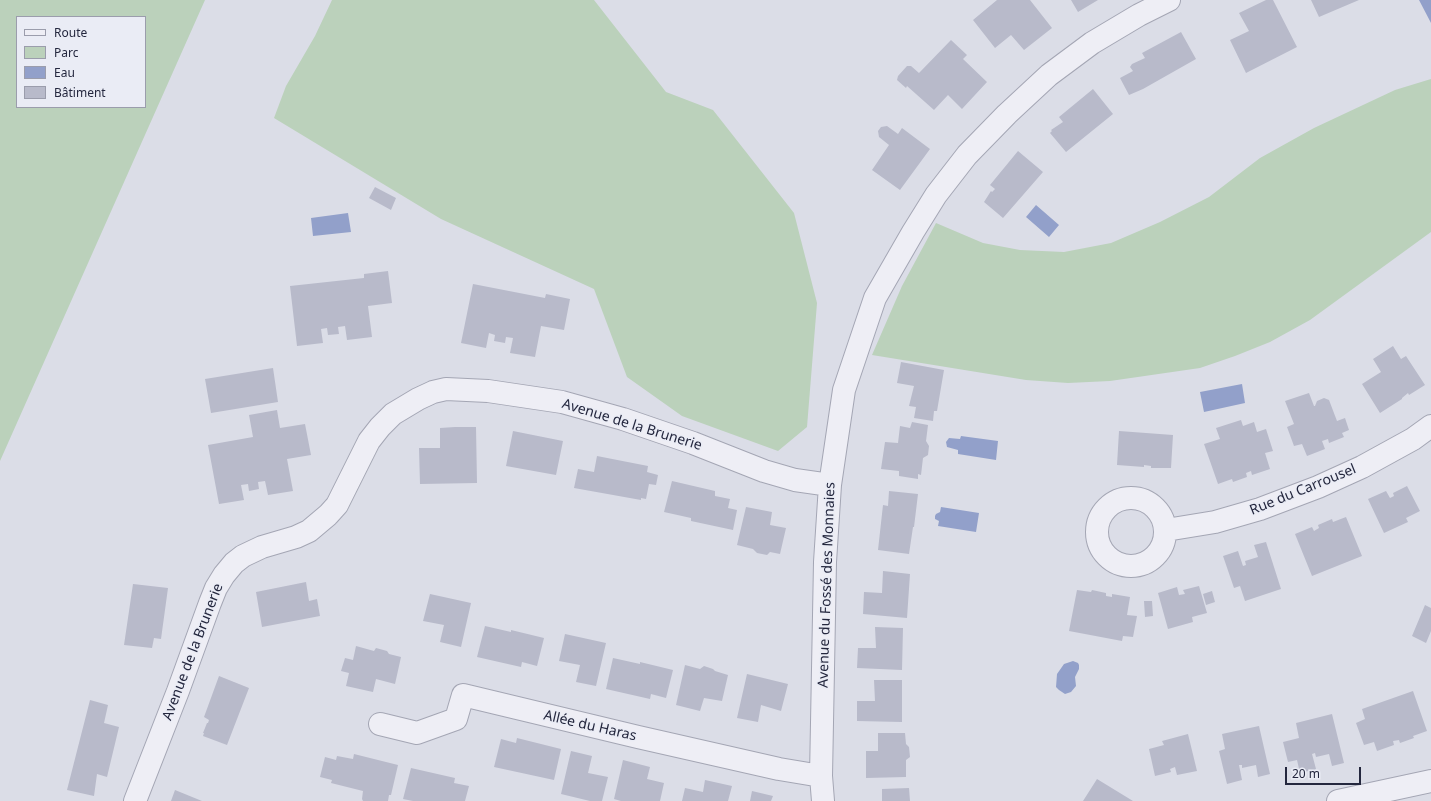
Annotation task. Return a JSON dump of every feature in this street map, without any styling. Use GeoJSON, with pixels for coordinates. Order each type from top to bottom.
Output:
{"type":"FeatureCollection","features":[{"type":"Feature","properties":{"kind":"street","name":"Avenue du Fossé des Monnaies"},"geometry":{"type":"LineString","coordinates":[[823,801],[821,776],[825,562],[830,485],[844,390],[875,298],[936,195],[972,150],[1007,114],[1050,75],[1092,43],[1139,15],[1169,0]]}},
{"type":"Feature","properties":{"kind":"street","name":"Avenue de la Brunerie"},"geometry":{"type":"LineString","coordinates":[[135,801],[178,691],[210,603],[216,588],[224,575],[234,563],[243,556],[262,547],[296,537],[309,531],[328,515],[336,505],[369,441],[380,427],[393,414],[432,392],[446,389],[488,391],[562,402],[623,419],[694,443],[764,471],[795,480],[830,485]]}},
{"type":"Feature","properties":{"kind":"street","name":"Rue du Carrousel"},"geometry":{"type":"LineString","coordinates":[[1166,530],[1222,520],[1260,509],[1318,487],[1368,464],[1413,439],[1431,426]]}},
{"type":"Feature","properties":{"kind":"street","name":"Allée du Haras"},"geometry":{"type":"LineString","coordinates":[[380,724],[417,733],[456,719],[463,695],[645,739],[779,769],[821,776]]}},
{"type":"Feature","properties":{"kind":"street"},"geometry":{"type":"LineString","coordinates":[[1338,801],[1431,781]]}},
{"type":"Feature","properties":{"kind":"green space"},"geometry":{"type":"Polygon","coordinates":[[[0,0],[205,0],[0,461],[0,0]]]}},
{"type":"Feature","properties":{"kind":"green space"},"geometry":{"type":"Polygon","coordinates":[[[332,0],[594,0],[666,92],[713,110],[794,213],[817,303],[807,427],[778,451],[682,416],[627,377],[594,289],[441,219],[274,118],[286,86],[315,36],[332,0]]]}},
{"type":"Feature","properties":{"kind":"green space"},"geometry":{"type":"Polygon","coordinates":[[[1431,79],[1431,232],[1310,320],[1270,342],[1200,368],[1110,381],[1068,383],[1026,380],[872,355],[902,286],[936,223],[983,243],[1020,250],[1064,252],[1111,243],[1160,222],[1209,197],[1260,158],[1314,128],[1395,90],[1431,79]]]}},
{"type":"Feature","properties":{"kind":"water"},"geometry":{"type":"Polygon","coordinates":[[[1419,0],[1431,0],[1431,23],[1419,0]]]}},
{"type":"Feature","properties":{"kind":"water"},"geometry":{"type":"Polygon","coordinates":[[[1036,205],[1059,225],[1049,237],[1026,217],[1036,205]]]}},
{"type":"Feature","properties":{"kind":"water"},"geometry":{"type":"Polygon","coordinates":[[[348,213],[351,232],[313,236],[311,218],[348,213]]]}},
{"type":"Feature","properties":{"kind":"water"},"geometry":{"type":"Polygon","coordinates":[[[1242,384],[1245,403],[1204,412],[1200,392],[1242,384]]]}},
{"type":"Feature","properties":{"kind":"water"},"geometry":{"type":"Polygon","coordinates":[[[961,436],[998,441],[996,460],[958,454],[958,450],[947,447],[946,442],[949,438],[960,439],[961,436]]]}},
{"type":"Feature","properties":{"kind":"water"},"geometry":{"type":"Polygon","coordinates":[[[941,507],[979,513],[976,532],[938,526],[939,521],[935,519],[935,516],[940,512],[941,507]]]}},
{"type":"Feature","properties":{"kind":"water"},"geometry":{"type":"Polygon","coordinates":[[[1073,661],[1079,665],[1079,669],[1075,677],[1076,686],[1071,692],[1065,694],[1056,687],[1057,674],[1064,664],[1073,661]]]}},
{"type":"Feature","properties":{"kind":"building"},"geometry":{"type":"Polygon","coordinates":[[[997,0],[1030,0],[1052,28],[1024,50],[1011,35],[995,48],[973,20],[997,0]]]}},
{"type":"Feature","properties":{"kind":"building"},"geometry":{"type":"Polygon","coordinates":[[[1071,0],[1098,0],[1078,12],[1071,0]]]}},
{"type":"Feature","properties":{"kind":"building"},"geometry":{"type":"Polygon","coordinates":[[[1266,0],[1273,0],[1297,47],[1246,73],[1230,40],[1249,31],[1239,13],[1266,0]]]}},
{"type":"Feature","properties":{"kind":"building"},"geometry":{"type":"Polygon","coordinates":[[[1311,0],[1359,0],[1319,17],[1311,0]]]}},
{"type":"Feature","properties":{"kind":"building"},"geometry":{"type":"Polygon","coordinates":[[[1181,32],[1196,59],[1143,89],[1129,95],[1120,78],[1133,71],[1130,67],[1132,64],[1145,58],[1142,53],[1181,32]]]}},
{"type":"Feature","properties":{"kind":"building"},"geometry":{"type":"Polygon","coordinates":[[[951,40],[967,55],[963,59],[987,82],[962,109],[948,95],[934,110],[907,86],[906,88],[897,80],[898,76],[907,66],[911,66],[919,73],[951,40]]]}},
{"type":"Feature","properties":{"kind":"building"},"geometry":{"type":"Polygon","coordinates":[[[1093,89],[1113,114],[1066,152],[1050,133],[1052,131],[1051,130],[1063,122],[1059,117],[1093,89]]]}},
{"type":"Feature","properties":{"kind":"building"},"geometry":{"type":"Polygon","coordinates":[[[887,126],[898,134],[902,128],[930,149],[900,190],[872,170],[889,145],[879,137],[878,131],[881,127],[887,126]]]}},
{"type":"Feature","properties":{"kind":"building"},"geometry":{"type":"Polygon","coordinates":[[[1018,151],[1043,172],[1003,218],[984,202],[991,191],[992,192],[995,189],[990,185],[1018,151]]]}},
{"type":"Feature","properties":{"kind":"building"},"geometry":{"type":"Polygon","coordinates":[[[375,187],[396,198],[391,210],[369,198],[375,187]]]}},
{"type":"Feature","properties":{"kind":"building"},"geometry":{"type":"Polygon","coordinates":[[[388,271],[392,303],[368,306],[372,337],[347,340],[345,326],[338,327],[339,334],[328,335],[327,328],[321,329],[323,343],[297,346],[290,286],[364,278],[364,274],[388,271]]]}},
{"type":"Feature","properties":{"kind":"building"},"geometry":{"type":"Polygon","coordinates":[[[473,284],[545,298],[546,294],[570,299],[564,330],[541,326],[535,357],[510,353],[513,338],[506,337],[505,343],[494,341],[495,335],[489,333],[486,348],[461,343],[473,284]]]}},
{"type":"Feature","properties":{"kind":"building"},"geometry":{"type":"Polygon","coordinates":[[[1393,346],[1401,359],[1406,356],[1425,385],[1409,395],[1408,393],[1402,399],[1380,413],[1362,384],[1381,372],[1373,359],[1393,346]]]}},
{"type":"Feature","properties":{"kind":"building"},"geometry":{"type":"Polygon","coordinates":[[[901,362],[944,370],[937,411],[934,411],[933,421],[914,418],[916,407],[909,406],[914,386],[897,383],[901,362]]]}},
{"type":"Feature","properties":{"kind":"building"},"geometry":{"type":"Polygon","coordinates":[[[273,368],[278,402],[211,413],[205,379],[273,368]]]}},
{"type":"Feature","properties":{"kind":"building"},"geometry":{"type":"Polygon","coordinates":[[[1309,393],[1314,406],[1317,401],[1324,398],[1329,400],[1337,421],[1345,418],[1349,430],[1342,433],[1344,437],[1329,443],[1328,439],[1322,441],[1325,449],[1307,456],[1302,444],[1294,446],[1287,427],[1294,424],[1285,401],[1309,393]]]}},
{"type":"Feature","properties":{"kind":"building"},"geometry":{"type":"Polygon","coordinates":[[[277,410],[280,428],[305,424],[311,455],[287,459],[293,491],[268,495],[265,481],[258,482],[259,489],[249,491],[248,484],[241,485],[244,500],[219,504],[208,445],[253,437],[249,415],[277,410]]]}},
{"type":"Feature","properties":{"kind":"building"},"geometry":{"type":"Polygon","coordinates":[[[1241,420],[1243,426],[1254,422],[1257,432],[1266,429],[1273,451],[1265,453],[1270,469],[1252,475],[1251,471],[1246,473],[1247,477],[1233,482],[1232,479],[1218,484],[1204,444],[1220,439],[1216,428],[1241,420]]]}},
{"type":"Feature","properties":{"kind":"building"},"geometry":{"type":"Polygon","coordinates":[[[912,422],[928,425],[926,441],[929,446],[928,455],[923,458],[921,475],[918,474],[918,479],[899,476],[899,471],[881,469],[885,442],[898,443],[900,426],[910,428],[912,422]]]}},
{"type":"Feature","properties":{"kind":"building"},"geometry":{"type":"Polygon","coordinates":[[[476,427],[477,483],[420,484],[419,448],[440,448],[440,428],[476,427]]]}},
{"type":"Feature","properties":{"kind":"building"},"geometry":{"type":"Polygon","coordinates":[[[513,431],[563,441],[556,475],[506,466],[513,431]]]}},
{"type":"Feature","properties":{"kind":"building"},"geometry":{"type":"Polygon","coordinates":[[[1119,431],[1173,435],[1171,468],[1151,468],[1151,466],[1144,465],[1144,467],[1117,465],[1119,431]]]}},
{"type":"Feature","properties":{"kind":"building"},"geometry":{"type":"Polygon","coordinates":[[[597,456],[648,466],[647,472],[658,475],[656,485],[649,484],[646,499],[641,498],[641,500],[574,488],[578,469],[594,472],[597,456]]]}},
{"type":"Feature","properties":{"kind":"building"},"geometry":{"type":"Polygon","coordinates":[[[672,481],[715,491],[715,496],[730,499],[728,508],[737,510],[733,530],[691,521],[691,518],[664,512],[672,481]]]}},
{"type":"Feature","properties":{"kind":"building"},"geometry":{"type":"Polygon","coordinates":[[[1407,486],[1420,511],[1406,518],[1408,522],[1384,533],[1368,499],[1386,491],[1390,498],[1394,496],[1393,493],[1407,486]]]}},
{"type":"Feature","properties":{"kind":"building"},"geometry":{"type":"Polygon","coordinates":[[[889,491],[918,494],[909,554],[878,550],[883,505],[888,506],[889,491]]]}},
{"type":"Feature","properties":{"kind":"building"},"geometry":{"type":"Polygon","coordinates":[[[746,507],[772,512],[770,525],[786,528],[780,554],[770,552],[767,555],[757,553],[753,549],[737,545],[746,507]]]}},
{"type":"Feature","properties":{"kind":"building"},"geometry":{"type":"Polygon","coordinates":[[[1346,517],[1362,556],[1312,576],[1295,534],[1312,527],[1314,531],[1319,528],[1318,525],[1332,519],[1333,522],[1346,517]]]}},
{"type":"Feature","properties":{"kind":"building"},"geometry":{"type":"Polygon","coordinates":[[[1266,542],[1281,589],[1245,601],[1240,586],[1234,588],[1223,556],[1238,551],[1243,566],[1246,565],[1245,561],[1258,557],[1254,545],[1266,542]]]}},
{"type":"Feature","properties":{"kind":"building"},"geometry":{"type":"Polygon","coordinates":[[[883,571],[910,574],[907,618],[863,614],[864,592],[882,593],[883,571]]]}},
{"type":"Feature","properties":{"kind":"building"},"geometry":{"type":"Polygon","coordinates":[[[306,582],[309,601],[317,599],[320,616],[262,627],[256,592],[306,582]]]}},
{"type":"Feature","properties":{"kind":"building"},"geometry":{"type":"Polygon","coordinates":[[[133,584],[168,588],[161,639],[154,638],[152,648],[124,645],[133,584]]]}},
{"type":"Feature","properties":{"kind":"building"},"geometry":{"type":"Polygon","coordinates":[[[1199,586],[1207,613],[1192,617],[1193,622],[1168,629],[1158,593],[1177,587],[1179,595],[1185,594],[1183,590],[1199,586]]]}},
{"type":"Feature","properties":{"kind":"building"},"geometry":{"type":"Polygon","coordinates":[[[1077,590],[1091,592],[1092,590],[1106,593],[1106,596],[1112,597],[1112,594],[1130,597],[1127,615],[1137,616],[1133,637],[1123,636],[1122,641],[1069,631],[1077,590]]]}},
{"type":"Feature","properties":{"kind":"building"},"geometry":{"type":"Polygon","coordinates":[[[1212,591],[1215,602],[1206,605],[1203,594],[1212,591]]]}},
{"type":"Feature","properties":{"kind":"building"},"geometry":{"type":"Polygon","coordinates":[[[430,594],[471,603],[461,647],[440,642],[444,625],[423,621],[430,594]]]}},
{"type":"Feature","properties":{"kind":"building"},"geometry":{"type":"Polygon","coordinates":[[[1144,601],[1152,601],[1153,616],[1145,617],[1144,601]]]}},
{"type":"Feature","properties":{"kind":"building"},"geometry":{"type":"Polygon","coordinates":[[[1425,605],[1431,608],[1431,631],[1426,643],[1412,636],[1425,605]]]}},
{"type":"Feature","properties":{"kind":"building"},"geometry":{"type":"Polygon","coordinates":[[[485,626],[511,632],[511,630],[544,638],[537,666],[522,662],[521,667],[477,657],[485,626]]]}},
{"type":"Feature","properties":{"kind":"building"},"geometry":{"type":"Polygon","coordinates":[[[875,627],[903,628],[902,670],[857,668],[858,648],[876,648],[875,627]]]}},
{"type":"Feature","properties":{"kind":"building"},"geometry":{"type":"Polygon","coordinates":[[[565,634],[606,643],[596,686],[576,682],[580,665],[559,661],[565,634]]]}},
{"type":"Feature","properties":{"kind":"building"},"geometry":{"type":"Polygon","coordinates":[[[356,646],[374,651],[376,648],[387,651],[389,654],[401,657],[395,684],[376,679],[373,692],[346,686],[349,673],[341,671],[345,658],[353,660],[356,646]]]}},
{"type":"Feature","properties":{"kind":"building"},"geometry":{"type":"Polygon","coordinates":[[[613,658],[640,664],[640,662],[673,670],[666,698],[651,694],[650,699],[606,689],[613,658]]]}},
{"type":"Feature","properties":{"kind":"building"},"geometry":{"type":"Polygon","coordinates":[[[685,665],[700,669],[704,666],[728,675],[722,701],[704,698],[700,711],[676,705],[685,665]]]}},
{"type":"Feature","properties":{"kind":"building"},"geometry":{"type":"Polygon","coordinates":[[[747,674],[788,684],[781,711],[761,705],[758,722],[737,718],[747,674]]]}},
{"type":"Feature","properties":{"kind":"building"},"geometry":{"type":"Polygon","coordinates":[[[219,676],[249,688],[227,745],[203,736],[209,720],[204,717],[219,676]]]}},
{"type":"Feature","properties":{"kind":"building"},"geometry":{"type":"Polygon","coordinates":[[[874,680],[902,680],[902,722],[857,721],[857,701],[875,701],[874,680]]]}},
{"type":"Feature","properties":{"kind":"building"},"geometry":{"type":"Polygon","coordinates":[[[1413,691],[1427,731],[1400,743],[1399,740],[1393,741],[1394,745],[1377,751],[1374,742],[1364,745],[1356,723],[1365,719],[1362,709],[1413,691]]]}},
{"type":"Feature","properties":{"kind":"building"},"geometry":{"type":"Polygon","coordinates":[[[90,700],[108,705],[104,723],[119,727],[107,777],[97,774],[94,796],[67,790],[90,700]]]}},
{"type":"Feature","properties":{"kind":"building"},"geometry":{"type":"Polygon","coordinates":[[[1332,714],[1344,763],[1332,766],[1329,754],[1316,757],[1315,753],[1312,754],[1316,769],[1300,773],[1297,760],[1288,762],[1283,742],[1299,738],[1296,723],[1332,714]]]}},
{"type":"Feature","properties":{"kind":"building"},"geometry":{"type":"Polygon","coordinates":[[[1259,726],[1270,774],[1258,777],[1256,765],[1242,768],[1242,765],[1239,765],[1242,780],[1227,784],[1219,751],[1225,749],[1222,734],[1259,726]]]}},
{"type":"Feature","properties":{"kind":"building"},"geometry":{"type":"Polygon","coordinates":[[[878,733],[905,733],[906,744],[909,747],[910,757],[906,760],[906,777],[866,778],[866,751],[878,751],[878,733]]]}},
{"type":"Feature","properties":{"kind":"building"},"geometry":{"type":"Polygon","coordinates":[[[1188,734],[1197,771],[1177,775],[1175,767],[1170,769],[1171,772],[1155,776],[1149,749],[1164,745],[1162,741],[1188,734]]]}},
{"type":"Feature","properties":{"kind":"building"},"geometry":{"type":"Polygon","coordinates":[[[517,738],[561,749],[554,780],[494,767],[501,739],[516,743],[517,738]]]}},
{"type":"Feature","properties":{"kind":"building"},"geometry":{"type":"Polygon","coordinates":[[[571,751],[592,756],[588,773],[608,777],[602,801],[590,801],[561,794],[571,751]]]}},
{"type":"Feature","properties":{"kind":"building"},"geometry":{"type":"Polygon","coordinates":[[[354,754],[398,765],[391,795],[389,795],[388,801],[363,801],[363,791],[331,783],[332,780],[320,777],[325,757],[336,760],[337,756],[353,759],[354,754]]]}},
{"type":"Feature","properties":{"kind":"building"},"geometry":{"type":"Polygon","coordinates":[[[623,760],[650,767],[647,779],[664,783],[660,801],[621,801],[614,799],[623,760]]]}},
{"type":"Feature","properties":{"kind":"building"},"geometry":{"type":"Polygon","coordinates":[[[411,768],[455,778],[454,783],[469,786],[465,801],[413,801],[403,799],[411,768]]]}},
{"type":"Feature","properties":{"kind":"building"},"geometry":{"type":"Polygon","coordinates":[[[1097,779],[1133,801],[1083,801],[1097,779]]]}},
{"type":"Feature","properties":{"kind":"building"},"geometry":{"type":"Polygon","coordinates":[[[705,780],[732,786],[728,801],[682,801],[685,788],[703,792],[705,780]]]}},
{"type":"Feature","properties":{"kind":"building"},"geometry":{"type":"Polygon","coordinates":[[[909,788],[910,801],[882,801],[882,789],[909,788]]]}},
{"type":"Feature","properties":{"kind":"building"},"geometry":{"type":"Polygon","coordinates":[[[175,790],[202,801],[171,801],[175,790]]]}},
{"type":"Feature","properties":{"kind":"building"},"geometry":{"type":"Polygon","coordinates":[[[752,791],[773,796],[771,801],[750,801],[752,791]]]}}]}
